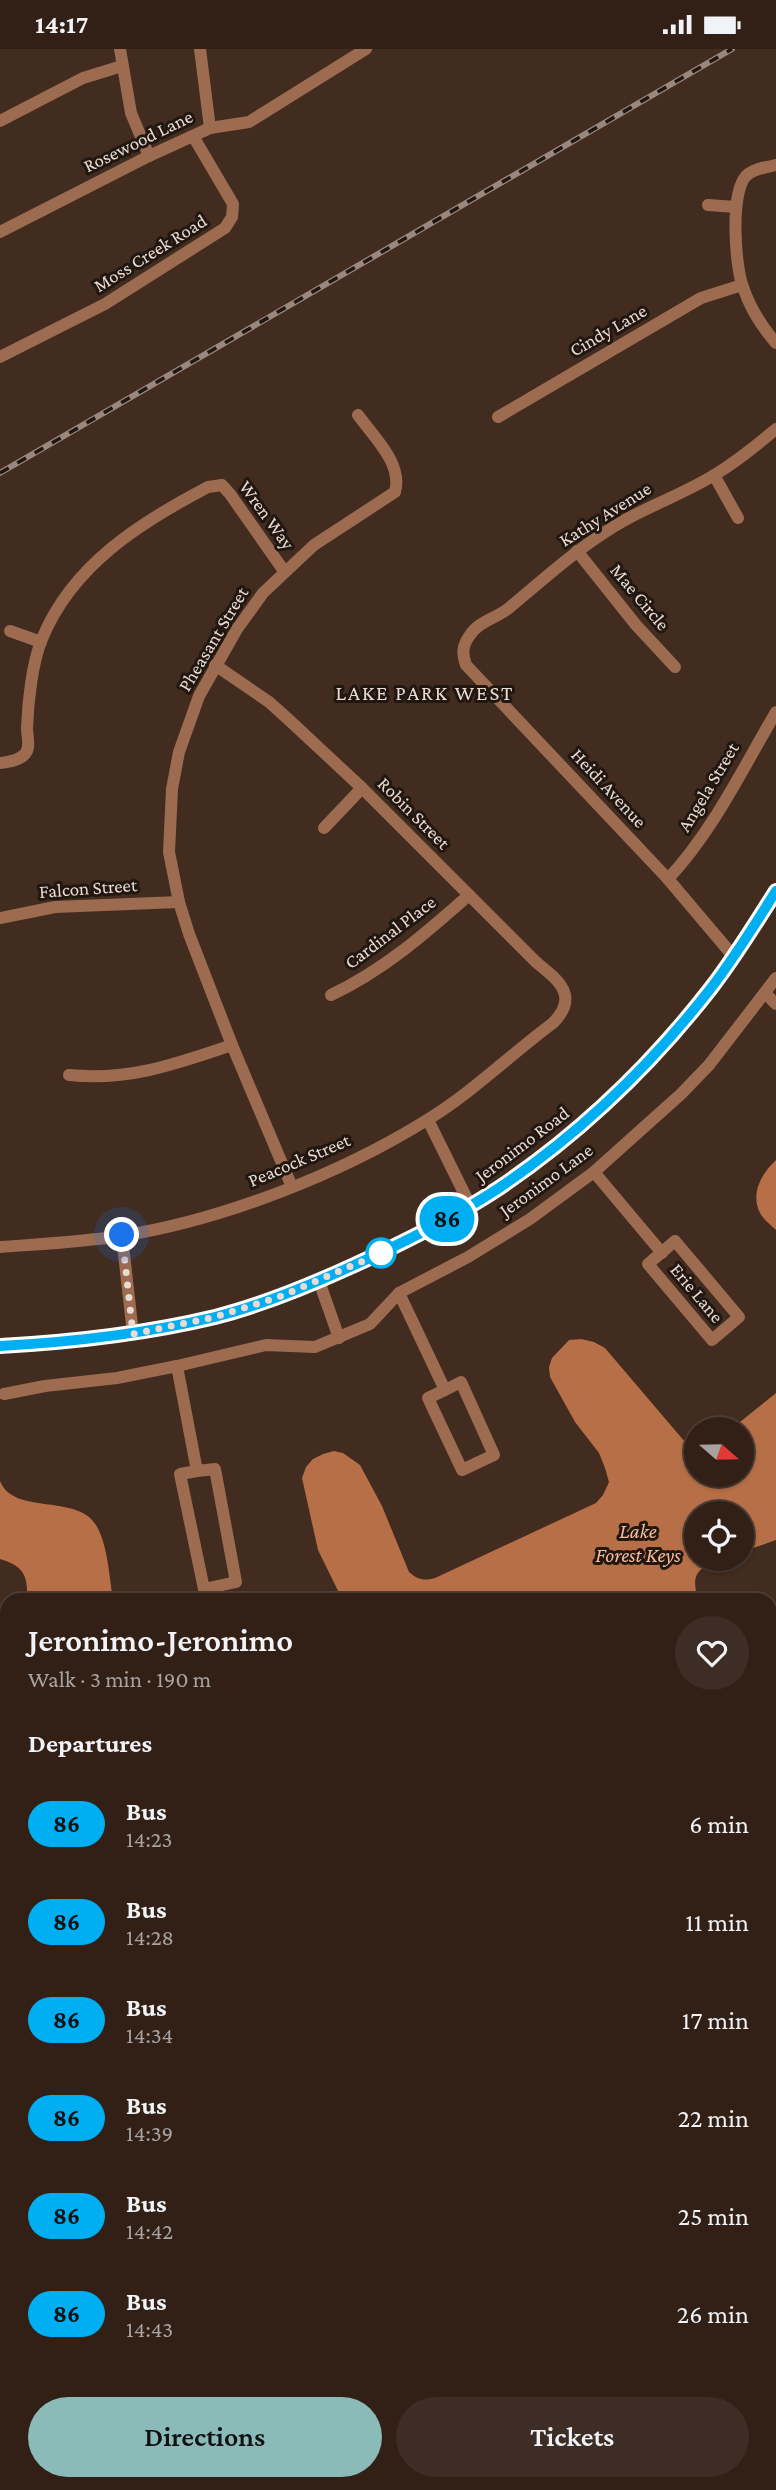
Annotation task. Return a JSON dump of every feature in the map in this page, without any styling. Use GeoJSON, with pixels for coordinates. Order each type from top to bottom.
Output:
{"type":"FeatureCollection","features":[{"type":"Feature","properties":{"kind":"main road","name":"Jeronimo Road"},"geometry":{"type":"LineString","coordinates":[[0,1346],[133,1334],[234,1312],[319,1281],[416,1236],[470,1205],[524,1170],[571,1133],[673,1034],[734,957],[776,891]]}},
{"type":"Feature","properties":{"kind":"street"},"geometry":{"type":"LineString","coordinates":[[120,49],[131,113],[149,156]]}},
{"type":"Feature","properties":{"kind":"street"},"geometry":{"type":"LineString","coordinates":[[200,49],[210,128]]}},
{"type":"Feature","properties":{"kind":"street","name":"Rosewood Lane"},"geometry":{"type":"LineString","coordinates":[[0,233],[149,156],[210,128],[249,122],[366,49]]}},
{"type":"Feature","properties":{"kind":"street"},"geometry":{"type":"LineString","coordinates":[[0,121],[83,78],[122,66]]}},
{"type":"Feature","properties":{"kind":"street","name":"Moss Creek Road"},"geometry":{"type":"LineString","coordinates":[[0,357],[105,304],[225,228],[234,210],[232,199],[193,136]]}},
{"type":"Feature","properties":{"kind":"street"},"geometry":{"type":"LineString","coordinates":[[776,165],[758,169],[745,177],[738,191],[736,207],[742,285],[757,318],[776,343]]}},
{"type":"Feature","properties":{"kind":"street"},"geometry":{"type":"LineString","coordinates":[[708,205],[736,207]]}},
{"type":"Feature","properties":{"kind":"street","name":"Cindy Lane"},"geometry":{"type":"LineString","coordinates":[[498,417],[701,298],[742,285]]}},
{"type":"Feature","properties":{"kind":"street","name":"Pheasant Street"},"geometry":{"type":"LineString","coordinates":[[292,1187],[232,1045],[178,902],[169,852],[172,789],[186,729],[198,696],[215,665],[263,593],[314,545],[395,492],[398,480],[395,466],[358,415]]}},
{"type":"Feature","properties":{"kind":"street","name":"Kathy Avenue"},"geometry":{"type":"LineString","coordinates":[[464,643],[471,632],[505,612],[577,551],[624,521],[714,475],[776,429]]}},
{"type":"Feature","properties":{"kind":"street"},"geometry":{"type":"LineString","coordinates":[[714,475],[738,518]]}},
{"type":"Feature","properties":{"kind":"street","name":"Wren Way"},"geometry":{"type":"LineString","coordinates":[[41,642],[69,592],[85,570],[134,530],[199,491],[217,484],[230,493],[284,571]]}},
{"type":"Feature","properties":{"kind":"street","name":"Mae Circle"},"geometry":{"type":"LineString","coordinates":[[577,551],[636,625],[675,667]]}},
{"type":"Feature","properties":{"kind":"street"},"geometry":{"type":"LineString","coordinates":[[0,763],[17,759],[28,749],[27,729],[35,666],[41,642],[10,631]]}},
{"type":"Feature","properties":{"kind":"street","name":"Heidi Avenue"},"geometry":{"type":"LineString","coordinates":[[464,643],[466,665],[668,879],[734,957]]}},
{"type":"Feature","properties":{"kind":"street","name":"Robin Street"},"geometry":{"type":"LineString","coordinates":[[215,665],[268,702],[362,788],[559,982],[565,992],[566,1004]]}},
{"type":"Feature","properties":{"kind":"street","name":"Angela Street"},"geometry":{"type":"LineString","coordinates":[[668,879],[704,834],[776,712]]}},
{"type":"Feature","properties":{"kind":"street"},"geometry":{"type":"LineString","coordinates":[[324,828],[362,788]]}},
{"type":"Feature","properties":{"kind":"street","name":"Cardinal Place"},"geometry":{"type":"LineString","coordinates":[[331,995],[363,980],[384,965],[425,935],[469,895]]}},
{"type":"Feature","properties":{"kind":"street","name":"Falcon Street"},"geometry":{"type":"LineString","coordinates":[[0,918],[55,907],[178,902]]}},
{"type":"Feature","properties":{"kind":"street","name":"Jeronimo Lane"},"geometry":{"type":"LineString","coordinates":[[4,1394],[45,1386],[117,1378],[266,1345],[307,1348],[370,1324],[400,1293],[468,1257],[530,1219],[594,1172],[681,1094],[709,1065],[776,978]]}},
{"type":"Feature","properties":{"kind":"street"},"geometry":{"type":"LineString","coordinates":[[765,993],[776,1004]]}},
{"type":"Feature","properties":{"kind":"street","name":"Peacock Street"},"geometry":{"type":"LineString","coordinates":[[0,1247],[159,1229],[228,1210],[340,1167],[428,1120],[553,1023],[566,1004]]}},
{"type":"Feature","properties":{"kind":"street"},"geometry":{"type":"LineString","coordinates":[[69,1075],[97,1078],[128,1075],[232,1045]]}},
{"type":"Feature","properties":{"kind":"street"},"geometry":{"type":"LineString","coordinates":[[428,1120],[470,1205]]}},
{"type":"Feature","properties":{"kind":"street","name":"Erie Lane"},"geometry":{"type":"LineString","coordinates":[[594,1172],[662,1252]]}},
{"type":"Feature","properties":{"kind":"street"},"geometry":{"type":"LineString","coordinates":[[122,1235],[133,1334]]}},
{"type":"Feature","properties":{"kind":"street","name":"Erie Lane"},"geometry":{"type":"LineString","coordinates":[[676,1241],[739,1317],[712,1340],[648,1264],[662,1252],[676,1241]]}},
{"type":"Feature","properties":{"kind":"street"},"geometry":{"type":"LineString","coordinates":[[319,1281],[339,1338]]}},
{"type":"Feature","properties":{"kind":"street"},"geometry":{"type":"LineString","coordinates":[[400,1293],[445,1390]]}},
{"type":"Feature","properties":{"kind":"street"},"geometry":{"type":"LineString","coordinates":[[177,1366],[197,1471]]}},
{"type":"Feature","properties":{"kind":"street"},"geometry":{"type":"LineString","coordinates":[[461,1382],[494,1455],[462,1470],[429,1398],[445,1390],[461,1382]]}},
{"type":"Feature","properties":{"kind":"street"},"geometry":{"type":"LineString","coordinates":[[215,1469],[236,1582],[204,1589],[180,1474],[197,1471],[215,1469]]}},
{"type":"Feature","properties":{"kind":"water"},"geometry":{"type":"Polygon","coordinates":[[[776,1160],[776,1230],[761,1215],[756,1198],[762,1177],[776,1160]]]}},
{"type":"Feature","properties":{"kind":"water","name":"Lake Forest Keys"},"geometry":{"type":"Polygon","coordinates":[[[581,1339],[605,1348],[684,1441],[684,1487],[754,1487],[754,1417],[746,1417],[776,1393],[776,1540],[754,1548],[754,1501],[684,1501],[684,1571],[699,1571],[695,1583],[697,1593],[339,1593],[318,1550],[302,1478],[313,1459],[323,1454],[334,1451],[343,1453],[360,1465],[382,1506],[409,1572],[421,1579],[435,1578],[596,1503],[609,1482],[605,1468],[599,1453],[575,1422],[550,1377],[552,1358],[569,1340],[581,1339]]]}},
{"type":"Feature","properties":{"kind":"water"},"geometry":{"type":"Polygon","coordinates":[[[0,1481],[7,1492],[18,1498],[61,1506],[87,1515],[96,1525],[106,1551],[112,1593],[27,1593],[23,1573],[14,1565],[0,1559],[0,1481]]]}},
{"type":"Feature","properties":{"kind":"railway"},"geometry":{"type":"LineString","coordinates":[[0,473],[732,49]]}},
{"type":"Feature","properties":{"kind":"bus line","name":"86"},"geometry":{"type":"LineString","coordinates":[[0,1346],[133,1334],[234,1312],[319,1281],[384,1252],[484,1197],[571,1133],[673,1034],[712,988],[776,891]]}},
{"type":"Feature","properties":{"kind":"district","name":"LAKE PARK WEST"},"geometry":{"type":"Point","coordinates":[425,693]}},
{"type":"Feature","properties":{"kind":"route"},"geometry":{"type":"LineString","coordinates":[[122,1235],[133,1334],[234,1312],[279,1297],[384,1252],[381,1253]]}}]}
